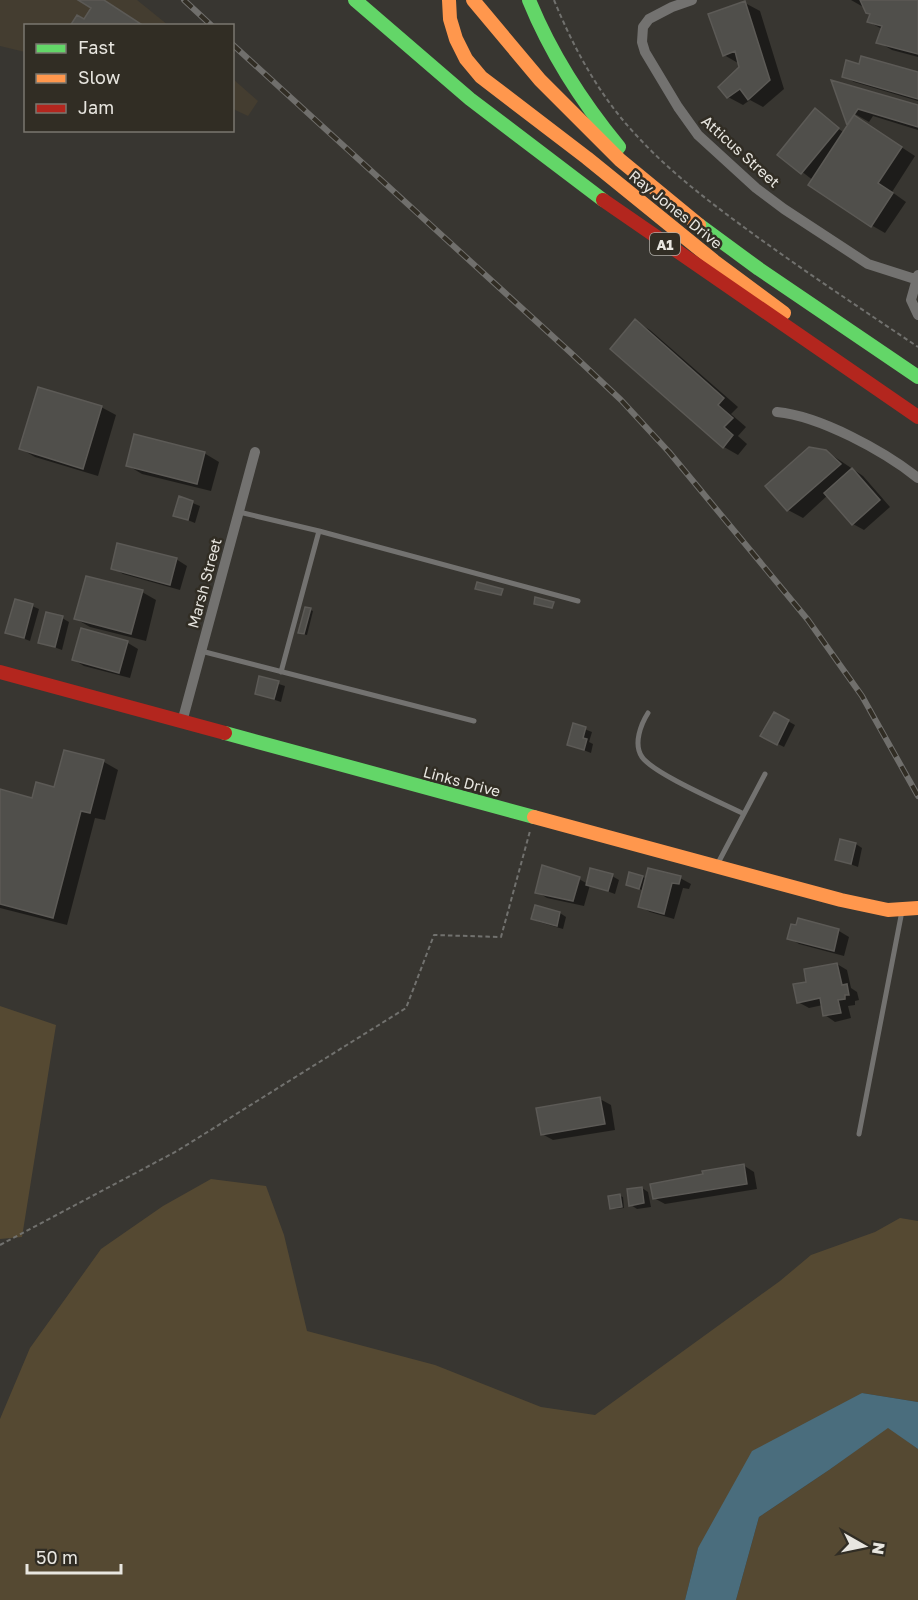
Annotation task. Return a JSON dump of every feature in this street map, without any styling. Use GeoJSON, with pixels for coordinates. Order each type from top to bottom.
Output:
{"type":"FeatureCollection","features":[{"type":"Feature","properties":{"kind":"main road","name":"A1"},"geometry":{"type":"LineString","coordinates":[[355,0],[470,99],[610,206],[866,383]]}},
{"type":"Feature","properties":{"kind":"main road","name":"Ray Jones Drive"},"geometry":{"type":"LineString","coordinates":[[449,0],[450,19],[456,39],[466,59],[482,77],[714,261],[800,326],[866,383],[918,417]]}},
{"type":"Feature","properties":{"kind":"main road","name":"Ray Jones Drive"},"geometry":{"type":"LineString","coordinates":[[473,0],[540,80],[620,160],[687,216],[759,269],[918,377]]}},
{"type":"Feature","properties":{"kind":"main road","name":"Ray Jones Drive"},"geometry":{"type":"LineString","coordinates":[[530,0],[554,53],[576,92],[651,184]]}},
{"type":"Feature","properties":{"kind":"main road","name":"Links Drive"},"geometry":{"type":"LineString","coordinates":[[0,672],[856,904],[888,910],[918,908]]}},
{"type":"Feature","properties":{"kind":"street","name":"Atticus Street"},"geometry":{"type":"LineString","coordinates":[[692,0],[649,19],[642,33],[645,52],[689,124],[734,168],[784,209],[868,264],[882,270],[918,278]]}},
{"type":"Feature","properties":{"kind":"street"},"geometry":{"type":"LineString","coordinates":[[918,278],[911,300],[918,315]]}},
{"type":"Feature","properties":{"kind":"street"},"geometry":{"type":"LineString","coordinates":[[777,412],[807,417],[878,450],[918,478]]}},
{"type":"Feature","properties":{"kind":"street","name":"Marsh Street"},"geometry":{"type":"LineString","coordinates":[[182,722],[255,452]]}},
{"type":"Feature","properties":{"kind":"lane"},"geometry":{"type":"LineString","coordinates":[[239,512],[319,531],[578,601]]}},
{"type":"Feature","properties":{"kind":"lane"},"geometry":{"type":"LineString","coordinates":[[281,672],[319,531]]}},
{"type":"Feature","properties":{"kind":"lane"},"geometry":{"type":"LineString","coordinates":[[201,651],[474,721]]}},
{"type":"Feature","properties":{"kind":"lane"},"geometry":{"type":"LineString","coordinates":[[648,713],[638,737],[642,757],[656,769],[744,814]]}},
{"type":"Feature","properties":{"kind":"lane"},"geometry":{"type":"LineString","coordinates":[[717,866],[765,774]]}},
{"type":"Feature","properties":{"kind":"lane"},"geometry":{"type":"LineString","coordinates":[[859,1134],[902,909]]}},
{"type":"Feature","properties":{"kind":"path"},"geometry":{"type":"LineString","coordinates":[[554,0],[578,53],[637,136],[702,196],[772,248],[918,347]]}},
{"type":"Feature","properties":{"kind":"path"},"geometry":{"type":"LineString","coordinates":[[0,1245],[177,1151],[406,1008],[434,935],[501,937],[534,817]]}},
{"type":"Feature","properties":{"kind":"shaded area"},"geometry":{"type":"Polygon","coordinates":[[[0,0],[137,0],[167,24],[24,24],[24,52],[0,46],[0,0]]]}},
{"type":"Feature","properties":{"kind":"shaded area"},"geometry":{"type":"Polygon","coordinates":[[[234,80],[258,101],[248,116],[234,109],[234,80]]]}},
{"type":"Feature","properties":{"kind":"shaded area"},"geometry":{"type":"Polygon","coordinates":[[[0,1006],[56,1025],[22,1237],[0,1239],[0,1006]]]}},
{"type":"Feature","properties":{"kind":"shaded area"},"geometry":{"type":"Polygon","coordinates":[[[211,1179],[266,1186],[284,1235],[307,1331],[435,1365],[541,1407],[595,1415],[780,1281],[811,1255],[875,1232],[900,1218],[918,1221],[918,1402],[862,1393],[698,1548],[685,1600],[0,1600],[0,1419],[30,1348],[101,1249],[163,1206],[211,1179]]]}},
{"type":"Feature","properties":{"kind":"shaded area"},"geometry":{"type":"Polygon","coordinates":[[[888,1427],[918,1449],[918,1600],[736,1600],[759,1517],[888,1427]]]}},
{"type":"Feature","properties":{"kind":"water"},"geometry":{"type":"Polygon","coordinates":[[[862,1393],[918,1402],[918,1449],[888,1428],[759,1517],[736,1600],[685,1600],[698,1548],[752,1451],[862,1393]]]}},
{"type":"Feature","properties":{"kind":"building"},"geometry":{"type":"Polygon","coordinates":[[[78,0],[104,0],[141,24],[71,24],[77,15],[84,19],[91,8],[78,0]]]}},
{"type":"Feature","properties":{"kind":"building"},"geometry":{"type":"Polygon","coordinates":[[[860,0],[918,0],[918,54],[876,43],[882,26],[867,22],[870,14],[866,13],[860,0]]]}},
{"type":"Feature","properties":{"kind":"building"},"geometry":{"type":"Polygon","coordinates":[[[745,1],[770,80],[748,100],[740,89],[727,98],[718,87],[739,67],[735,51],[723,56],[708,14],[745,1]]]}},
{"type":"Feature","properties":{"kind":"building"},"geometry":{"type":"Polygon","coordinates":[[[861,56],[918,72],[918,99],[842,77],[846,60],[859,64],[861,56]]]}},
{"type":"Feature","properties":{"kind":"building"},"geometry":{"type":"Polygon","coordinates":[[[831,80],[918,105],[918,127],[858,109],[847,125],[831,80]]]}},
{"type":"Feature","properties":{"kind":"building"},"geometry":{"type":"Polygon","coordinates":[[[815,108],[839,128],[801,174],[777,155],[815,108]]]}},
{"type":"Feature","properties":{"kind":"building"},"geometry":{"type":"Polygon","coordinates":[[[854,115],[902,147],[878,183],[893,193],[871,227],[808,185],[854,115]]]}},
{"type":"Feature","properties":{"kind":"building"},"geometry":{"type":"Polygon","coordinates":[[[635,319],[724,398],[718,405],[733,418],[724,427],[733,435],[723,448],[610,349],[635,319]]]}},
{"type":"Feature","properties":{"kind":"building"},"geometry":{"type":"Polygon","coordinates":[[[38,387],[102,406],[83,469],[19,449],[38,387]]]}},
{"type":"Feature","properties":{"kind":"building"},"geometry":{"type":"Polygon","coordinates":[[[134,434],[205,452],[197,484],[126,466],[134,434]]]}},
{"type":"Feature","properties":{"kind":"building"},"geometry":{"type":"Polygon","coordinates":[[[809,447],[826,450],[841,464],[787,511],[765,486],[809,447]]]}},
{"type":"Feature","properties":{"kind":"building"},"geometry":{"type":"Polygon","coordinates":[[[852,468],[880,500],[852,525],[824,493],[852,468]]]}},
{"type":"Feature","properties":{"kind":"building"},"geometry":{"type":"Polygon","coordinates":[[[179,496],[193,501],[188,520],[173,516],[179,496]]]}},
{"type":"Feature","properties":{"kind":"building"},"geometry":{"type":"Polygon","coordinates":[[[117,543],[177,558],[170,585],[111,569],[117,543]]]}},
{"type":"Feature","properties":{"kind":"building"},"geometry":{"type":"Polygon","coordinates":[[[86,576],[143,590],[131,634],[74,619],[86,576]]]}},
{"type":"Feature","properties":{"kind":"building"},"geometry":{"type":"Polygon","coordinates":[[[477,582],[503,589],[501,595],[475,589],[477,582]]]}},
{"type":"Feature","properties":{"kind":"building"},"geometry":{"type":"Polygon","coordinates":[[[535,597],[554,602],[552,608],[534,604],[535,597]]]}},
{"type":"Feature","properties":{"kind":"building"},"geometry":{"type":"Polygon","coordinates":[[[15,599],[33,604],[24,638],[5,633],[15,599]]]}},
{"type":"Feature","properties":{"kind":"building"},"geometry":{"type":"Polygon","coordinates":[[[305,607],[311,608],[304,634],[298,633],[305,607]]]}},
{"type":"Feature","properties":{"kind":"building"},"geometry":{"type":"Polygon","coordinates":[[[46,612],[63,616],[55,647],[38,643],[46,612]]]}},
{"type":"Feature","properties":{"kind":"building"},"geometry":{"type":"Polygon","coordinates":[[[81,628],[128,641],[119,673],[72,660],[81,628]]]}},
{"type":"Feature","properties":{"kind":"building"},"geometry":{"type":"Polygon","coordinates":[[[259,676],[279,681],[274,699],[255,694],[259,676]]]}},
{"type":"Feature","properties":{"kind":"building"},"geometry":{"type":"Polygon","coordinates":[[[774,712],[789,720],[777,745],[760,736],[774,712]]]}},
{"type":"Feature","properties":{"kind":"building"},"geometry":{"type":"Polygon","coordinates":[[[573,723],[586,727],[583,738],[587,739],[584,750],[567,745],[573,723]]]}},
{"type":"Feature","properties":{"kind":"building"},"geometry":{"type":"Polygon","coordinates":[[[64,750],[104,760],[90,813],[81,811],[53,918],[0,904],[0,789],[32,798],[36,782],[54,787],[64,750]]]}},
{"type":"Feature","properties":{"kind":"building"},"geometry":{"type":"Polygon","coordinates":[[[840,839],[856,843],[851,864],[835,860],[840,839]]]}},
{"type":"Feature","properties":{"kind":"building"},"geometry":{"type":"Polygon","coordinates":[[[542,865],[580,877],[573,901],[535,893],[542,865]]]}},
{"type":"Feature","properties":{"kind":"building"},"geometry":{"type":"Polygon","coordinates":[[[590,868],[613,874],[608,891],[586,885],[590,868]]]}},
{"type":"Feature","properties":{"kind":"building"},"geometry":{"type":"Polygon","coordinates":[[[648,868],[681,876],[679,884],[672,883],[664,914],[638,907],[648,868]]]}},
{"type":"Feature","properties":{"kind":"building"},"geometry":{"type":"Polygon","coordinates":[[[629,872],[643,876],[639,889],[626,885],[629,872]]]}},
{"type":"Feature","properties":{"kind":"building"},"geometry":{"type":"Polygon","coordinates":[[[535,905],[560,912],[557,926],[531,919],[535,905]]]}},
{"type":"Feature","properties":{"kind":"building"},"geometry":{"type":"Polygon","coordinates":[[[798,918],[839,929],[834,951],[787,939],[791,924],[796,925],[798,918]]]}},
{"type":"Feature","properties":{"kind":"building"},"geometry":{"type":"Polygon","coordinates":[[[837,963],[842,985],[847,984],[849,995],[845,995],[845,999],[838,1000],[841,1013],[823,1016],[820,998],[797,1003],[793,984],[806,982],[804,969],[837,963]]]}},
{"type":"Feature","properties":{"kind":"building"},"geometry":{"type":"Polygon","coordinates":[[[600,1097],[605,1124],[541,1135],[536,1108],[600,1097]]]}},
{"type":"Feature","properties":{"kind":"building"},"geometry":{"type":"Polygon","coordinates":[[[744,1164],[747,1184],[653,1199],[650,1184],[703,1174],[702,1171],[744,1164]]]}},
{"type":"Feature","properties":{"kind":"building"},"geometry":{"type":"Polygon","coordinates":[[[642,1187],[644,1203],[629,1206],[627,1189],[642,1187]]]}},
{"type":"Feature","properties":{"kind":"building"},"geometry":{"type":"Polygon","coordinates":[[[620,1194],[622,1207],[610,1209],[608,1196],[620,1194]]]}},
{"type":"Feature","properties":{"kind":"railway"},"geometry":{"type":"LineString","coordinates":[[184,0],[210,24]]}},
{"type":"Feature","properties":{"kind":"railway"},"geometry":{"type":"LineString","coordinates":[[234,46],[571,353],[621,400],[669,452],[808,620],[862,696],[918,796]]}},
{"type":"Feature","properties":{"kind":"traffic: fast"},"geometry":{"type":"LineString","coordinates":[[355,0],[470,99],[603,200]]}},
{"type":"Feature","properties":{"kind":"traffic: fast"},"geometry":{"type":"LineString","coordinates":[[529,0],[568,77],[592,113],[619,147]]}},
{"type":"Feature","properties":{"kind":"traffic: fast"},"geometry":{"type":"LineString","coordinates":[[699,225],[759,269],[918,377]]}},
{"type":"Feature","properties":{"kind":"traffic: fast"},"geometry":{"type":"LineString","coordinates":[[225,733],[534,817]]}},
{"type":"Feature","properties":{"kind":"traffic: slow"},"geometry":{"type":"LineString","coordinates":[[449,0],[450,19],[456,39],[466,59],[481,77],[587,158],[714,261],[784,313]]}},
{"type":"Feature","properties":{"kind":"traffic: slow"},"geometry":{"type":"LineString","coordinates":[[473,0],[540,80],[620,160],[699,225]]}},
{"type":"Feature","properties":{"kind":"traffic: slow"},"geometry":{"type":"LineString","coordinates":[[534,817],[841,900],[888,910],[918,908]]}},
{"type":"Feature","properties":{"kind":"traffic: jam"},"geometry":{"type":"LineString","coordinates":[[603,200],[918,417]]}},
{"type":"Feature","properties":{"kind":"traffic: jam"},"geometry":{"type":"LineString","coordinates":[[0,672],[225,733]]}}]}
